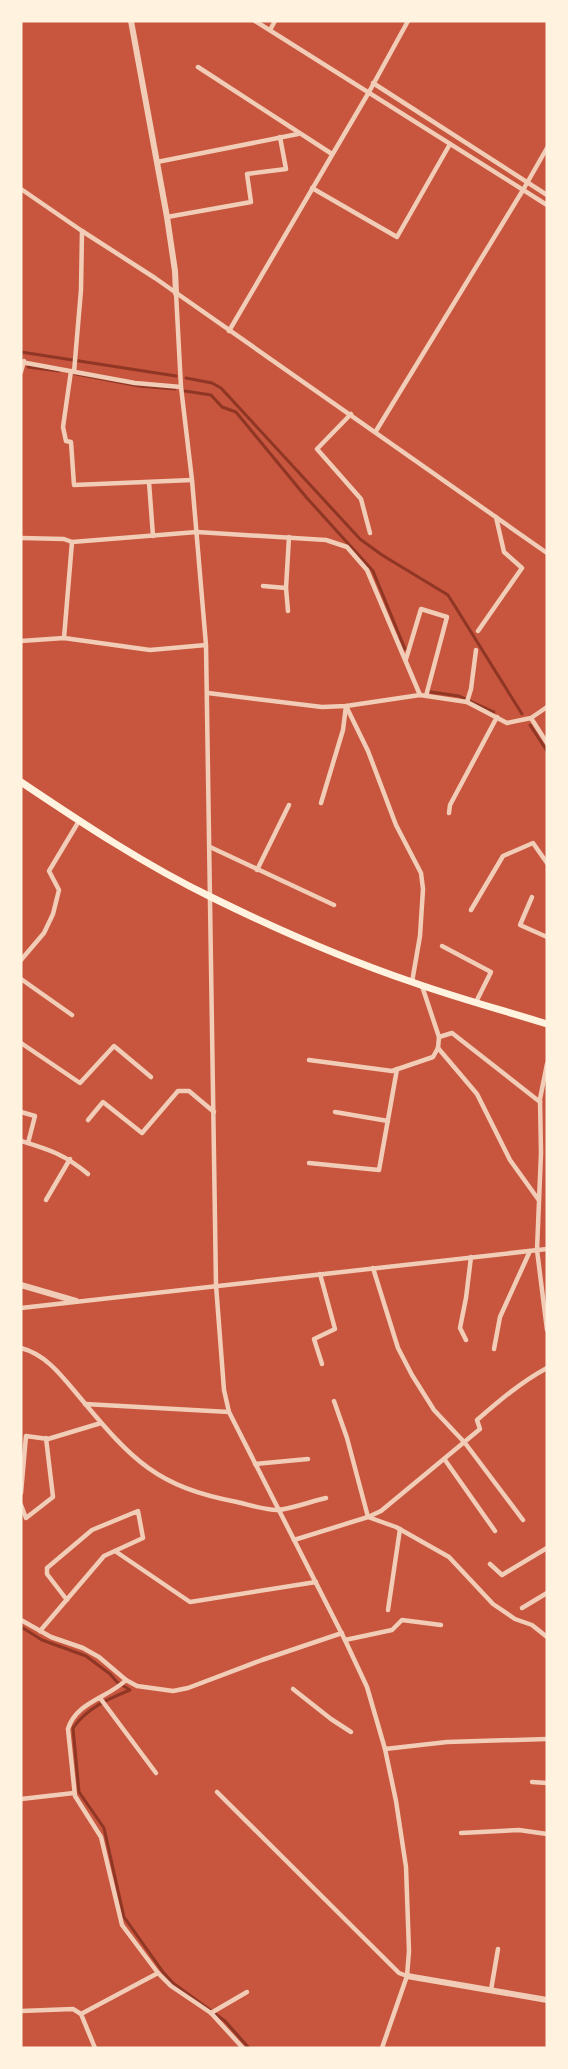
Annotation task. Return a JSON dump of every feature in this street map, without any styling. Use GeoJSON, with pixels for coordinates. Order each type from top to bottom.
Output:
{"type":"FeatureCollection","features":[{"type":"Feature","properties":{"kind":"main road"},"geometry":{"type":"LineString","coordinates":[[21,782],[161,871],[210,897],[300,938],[422,986],[547,1024]]}},
{"type":"Feature","properties":{"kind":"street"},"geometry":{"type":"LineString","coordinates":[[131,21],[175,271],[181,387],[192,480],[206,645],[216,1285],[224,1390],[229,1412],[342,1633],[367,1687],[385,1749],[406,1867],[409,1951],[407,1976],[382,2048]]}},
{"type":"Feature","properties":{"kind":"street"},"geometry":{"type":"LineString","coordinates":[[255,21],[547,205]]}},
{"type":"Feature","properties":{"kind":"street"},"geometry":{"type":"LineString","coordinates":[[270,30],[275,21]]}},
{"type":"Feature","properties":{"kind":"street"},"geometry":{"type":"LineString","coordinates":[[229,331],[408,21]]}},
{"type":"Feature","properties":{"kind":"street"},"geometry":{"type":"LineString","coordinates":[[198,67],[332,154]]}},
{"type":"Feature","properties":{"kind":"street"},"geometry":{"type":"LineString","coordinates":[[373,83],[547,195]]}},
{"type":"Feature","properties":{"kind":"street"},"geometry":{"type":"LineString","coordinates":[[157,162],[298,134]]}},
{"type":"Feature","properties":{"kind":"street"},"geometry":{"type":"LineString","coordinates":[[167,217],[251,202],[247,174],[286,169],[280,137]]}},
{"type":"Feature","properties":{"kind":"street"},"geometry":{"type":"LineString","coordinates":[[312,188],[397,237],[450,144]]}},
{"type":"Feature","properties":{"kind":"street"},"geometry":{"type":"LineString","coordinates":[[376,431],[547,148]]}},
{"type":"Feature","properties":{"kind":"street"},"geometry":{"type":"LineString","coordinates":[[21,189],[376,431],[547,553]]}},
{"type":"Feature","properties":{"kind":"street"},"geometry":{"type":"LineString","coordinates":[[82,231],[76,360],[71,372],[63,427],[66,441],[70,442],[74,485],[192,480]]}},
{"type":"Feature","properties":{"kind":"street"},"geometry":{"type":"LineString","coordinates":[[21,372],[23,361],[135,383],[181,387]]}},
{"type":"Feature","properties":{"kind":"street"},"geometry":{"type":"LineString","coordinates":[[351,414],[317,449],[361,499],[370,533]]}},
{"type":"Feature","properties":{"kind":"street"},"geometry":{"type":"LineString","coordinates":[[150,482],[153,536]]}},
{"type":"Feature","properties":{"kind":"street"},"geometry":{"type":"LineString","coordinates":[[478,631],[522,568],[504,552],[496,518]]}},
{"type":"Feature","properties":{"kind":"street"},"geometry":{"type":"LineString","coordinates":[[21,538],[64,539],[72,542],[197,532],[326,540],[347,547],[367,570],[420,695]]}},
{"type":"Feature","properties":{"kind":"street"},"geometry":{"type":"LineString","coordinates":[[288,611],[286,588],[289,537]]}},
{"type":"Feature","properties":{"kind":"street"},"geometry":{"type":"LineString","coordinates":[[64,638],[72,542]]}},
{"type":"Feature","properties":{"kind":"street"},"geometry":{"type":"LineString","coordinates":[[263,586],[286,588]]}},
{"type":"Feature","properties":{"kind":"street"},"geometry":{"type":"LineString","coordinates":[[406,659],[421,609],[447,616],[426,696]]}},
{"type":"Feature","properties":{"kind":"street"},"geometry":{"type":"LineString","coordinates":[[21,641],[64,638],[150,650],[206,645]]}},
{"type":"Feature","properties":{"kind":"street"},"geometry":{"type":"LineString","coordinates":[[468,700],[476,650]]}},
{"type":"Feature","properties":{"kind":"street"},"geometry":{"type":"LineString","coordinates":[[208,693],[322,707],[346,706],[420,695],[468,700],[507,723],[531,718],[547,707]]}},
{"type":"Feature","properties":{"kind":"street"},"geometry":{"type":"LineString","coordinates":[[321,803],[343,730],[346,706]]}},
{"type":"Feature","properties":{"kind":"street"},"geometry":{"type":"LineString","coordinates":[[346,706],[368,751],[396,825],[421,873],[423,889],[420,936],[412,982]]}},
{"type":"Feature","properties":{"kind":"street"},"geometry":{"type":"LineString","coordinates":[[449,813],[450,805],[497,717]]}},
{"type":"Feature","properties":{"kind":"street"},"geometry":{"type":"LineString","coordinates":[[531,718],[547,743]]}},
{"type":"Feature","properties":{"kind":"street"},"geometry":{"type":"LineString","coordinates":[[257,870],[289,805]]}},
{"type":"Feature","properties":{"kind":"street"},"geometry":{"type":"LineString","coordinates":[[21,960],[23,952],[44,933],[53,914],[59,891],[50,871],[79,821]]}},
{"type":"Feature","properties":{"kind":"street"},"geometry":{"type":"LineString","coordinates":[[471,910],[503,856],[533,843],[547,862]]}},
{"type":"Feature","properties":{"kind":"street"},"geometry":{"type":"LineString","coordinates":[[210,847],[334,905]]}},
{"type":"Feature","properties":{"kind":"street"},"geometry":{"type":"LineString","coordinates":[[532,897],[520,925],[547,937]]}},
{"type":"Feature","properties":{"kind":"street"},"geometry":{"type":"LineString","coordinates":[[442,946],[491,972],[476,1002]]}},
{"type":"Feature","properties":{"kind":"street"},"geometry":{"type":"LineString","coordinates":[[21,979],[72,1015]]}},
{"type":"Feature","properties":{"kind":"street"},"geometry":{"type":"LineString","coordinates":[[309,1060],[392,1071],[433,1057],[438,1048],[439,1037],[422,986]]}},
{"type":"Feature","properties":{"kind":"street"},"geometry":{"type":"LineString","coordinates":[[439,1037],[452,1033],[540,1102]]}},
{"type":"Feature","properties":{"kind":"street"},"geometry":{"type":"LineString","coordinates":[[21,1043],[80,1083],[114,1046],[151,1077]]}},
{"type":"Feature","properties":{"kind":"street"},"geometry":{"type":"LineString","coordinates":[[438,1048],[477,1094],[510,1160],[538,1198]]}},
{"type":"Feature","properties":{"kind":"street"},"geometry":{"type":"LineString","coordinates":[[547,1064],[540,1102],[537,1250],[547,1330]]}},
{"type":"Feature","properties":{"kind":"street"},"geometry":{"type":"LineString","coordinates":[[309,1163],[379,1170],[398,1069]]}},
{"type":"Feature","properties":{"kind":"street"},"geometry":{"type":"LineString","coordinates":[[88,1120],[103,1102],[142,1133],[178,1091],[189,1091],[214,1113]]}},
{"type":"Feature","properties":{"kind":"street"},"geometry":{"type":"LineString","coordinates":[[21,1112],[35,1116],[28,1143]]}},
{"type":"Feature","properties":{"kind":"street"},"geometry":{"type":"LineString","coordinates":[[335,1112],[388,1120]]}},
{"type":"Feature","properties":{"kind":"street"},"geometry":{"type":"LineString","coordinates":[[541,1116],[547,1118]]}},
{"type":"Feature","properties":{"kind":"street"},"geometry":{"type":"LineString","coordinates":[[21,1141],[56,1152],[88,1174]]}},
{"type":"Feature","properties":{"kind":"street"},"geometry":{"type":"LineString","coordinates":[[46,1200],[69,1159]]}},
{"type":"Feature","properties":{"kind":"street"},"geometry":{"type":"LineString","coordinates":[[538,1198],[547,1196]]}},
{"type":"Feature","properties":{"kind":"street"},"geometry":{"type":"LineString","coordinates":[[21,1308],[547,1249]]}},
{"type":"Feature","properties":{"kind":"street"},"geometry":{"type":"LineString","coordinates":[[495,1349],[501,1317],[530,1251]]}},
{"type":"Feature","properties":{"kind":"street"},"geometry":{"type":"LineString","coordinates":[[466,1340],[460,1328],[471,1257]]}},
{"type":"Feature","properties":{"kind":"street"},"geometry":{"type":"LineString","coordinates":[[373,1268],[398,1348],[434,1410],[465,1443],[523,1520]]}},
{"type":"Feature","properties":{"kind":"street"},"geometry":{"type":"LineString","coordinates":[[320,1274],[335,1329],[314,1339],[322,1364]]}},
{"type":"Feature","properties":{"kind":"street"},"geometry":{"type":"LineString","coordinates":[[21,1285],[76,1301]]}},
{"type":"Feature","properties":{"kind":"street"},"geometry":{"type":"LineString","coordinates":[[21,1348],[32,1350],[51,1364],[118,1443],[138,1462],[161,1478],[189,1491],[278,1510],[326,1498]]}},
{"type":"Feature","properties":{"kind":"street"},"geometry":{"type":"LineString","coordinates":[[294,1540],[381,1511],[480,1429],[477,1420],[508,1394],[547,1368]]}},
{"type":"Feature","properties":{"kind":"street"},"geometry":{"type":"LineString","coordinates":[[334,1401],[347,1438],[368,1517]]}},
{"type":"Feature","properties":{"kind":"street"},"geometry":{"type":"LineString","coordinates":[[85,1404],[229,1412]]}},
{"type":"Feature","properties":{"kind":"street"},"geometry":{"type":"LineString","coordinates":[[21,1493],[26,1436],[46,1438],[101,1423]]}},
{"type":"Feature","properties":{"kind":"street"},"geometry":{"type":"LineString","coordinates":[[21,1505],[26,1518],[53,1497],[46,1438]]}},
{"type":"Feature","properties":{"kind":"street"},"geometry":{"type":"LineString","coordinates":[[255,1464],[308,1459]]}},
{"type":"Feature","properties":{"kind":"street"},"geometry":{"type":"LineString","coordinates":[[445,1460],[495,1531]]}},
{"type":"Feature","properties":{"kind":"street"},"geometry":{"type":"LineString","coordinates":[[40,1631],[67,1600],[104,1556],[143,1538],[138,1511],[92,1530],[47,1568],[47,1574],[67,1600]]}},
{"type":"Feature","properties":{"kind":"street"},"geometry":{"type":"LineString","coordinates":[[368,1517],[400,1529],[449,1557],[493,1604],[515,1619],[532,1625],[547,1637]]}},
{"type":"Feature","properties":{"kind":"street"},"geometry":{"type":"LineString","coordinates":[[388,1610],[400,1529]]}},
{"type":"Feature","properties":{"kind":"street"},"geometry":{"type":"LineString","coordinates":[[490,1564],[502,1575],[547,1548]]}},
{"type":"Feature","properties":{"kind":"street"},"geometry":{"type":"LineString","coordinates":[[116,1551],[190,1602],[316,1582]]}},
{"type":"Feature","properties":{"kind":"street"},"geometry":{"type":"LineString","coordinates":[[522,1608],[547,1593]]}},
{"type":"Feature","properties":{"kind":"street"},"geometry":{"type":"LineString","coordinates":[[21,1620],[99,1657],[126,1680],[137,1686],[173,1691],[188,1688],[342,1633]]}},
{"type":"Feature","properties":{"kind":"street"},"geometry":{"type":"LineString","coordinates":[[345,1640],[392,1630],[402,1620],[441,1625]]}},
{"type":"Feature","properties":{"kind":"street"},"geometry":{"type":"LineString","coordinates":[[126,1680],[118,1688],[83,1707],[73,1717],[68,1729],[74,1793],[101,1837],[122,1925],[158,1973],[171,1986],[211,2013],[243,2048]]}},
{"type":"Feature","properties":{"kind":"street"},"geometry":{"type":"LineString","coordinates":[[293,1689],[351,1732]]}},
{"type":"Feature","properties":{"kind":"street"},"geometry":{"type":"LineString","coordinates":[[100,1698],[156,1773]]}},
{"type":"Feature","properties":{"kind":"street"},"geometry":{"type":"LineString","coordinates":[[385,1749],[447,1742],[547,1739]]}},
{"type":"Feature","properties":{"kind":"street"},"geometry":{"type":"LineString","coordinates":[[532,1782],[547,1783]]}},
{"type":"Feature","properties":{"kind":"street"},"geometry":{"type":"LineString","coordinates":[[217,1791],[399,1973],[547,2000]]}},
{"type":"Feature","properties":{"kind":"street"},"geometry":{"type":"LineString","coordinates":[[21,1799],[74,1793]]}},
{"type":"Feature","properties":{"kind":"street"},"geometry":{"type":"LineString","coordinates":[[461,1833],[519,1830],[547,1834]]}},
{"type":"Feature","properties":{"kind":"street"},"geometry":{"type":"LineString","coordinates":[[491,1990],[498,1949]]}},
{"type":"Feature","properties":{"kind":"street"},"geometry":{"type":"LineString","coordinates":[[81,2014],[158,1973]]}},
{"type":"Feature","properties":{"kind":"street"},"geometry":{"type":"LineString","coordinates":[[211,2013],[247,1992]]}},
{"type":"Feature","properties":{"kind":"street"},"geometry":{"type":"LineString","coordinates":[[21,2011],[73,2009],[81,2014],[95,2048]]}},
{"type":"Feature","properties":{"kind":"waterway"},"geometry":{"type":"LineString","coordinates":[[21,352],[176,376]]}},
{"type":"Feature","properties":{"kind":"waterway"},"geometry":{"type":"LineString","coordinates":[[28,367],[59,371]]}},
{"type":"Feature","properties":{"kind":"waterway"},"geometry":{"type":"LineString","coordinates":[[71,373],[139,386],[175,389]]}},
{"type":"Feature","properties":{"kind":"waterway"},"geometry":{"type":"LineString","coordinates":[[186,378],[212,383],[221,388],[360,539],[448,595],[522,714]]}},
{"type":"Feature","properties":{"kind":"waterway"},"geometry":{"type":"LineString","coordinates":[[185,391],[211,395],[222,407],[236,412],[306,497],[373,571],[405,649]]}},
{"type":"Feature","properties":{"kind":"waterway"},"geometry":{"type":"LineString","coordinates":[[431,692],[459,696],[494,712]]}},
{"type":"Feature","properties":{"kind":"waterway"},"geometry":{"type":"LineString","coordinates":[[530,725],[547,751]]}},
{"type":"Feature","properties":{"kind":"waterway"},"geometry":{"type":"LineString","coordinates":[[23,1628],[42,1640],[86,1656],[130,1690],[91,1710],[73,1728],[79,1792],[104,1828],[124,1917],[173,1983],[225,2021],[249,2048]]}}]}
